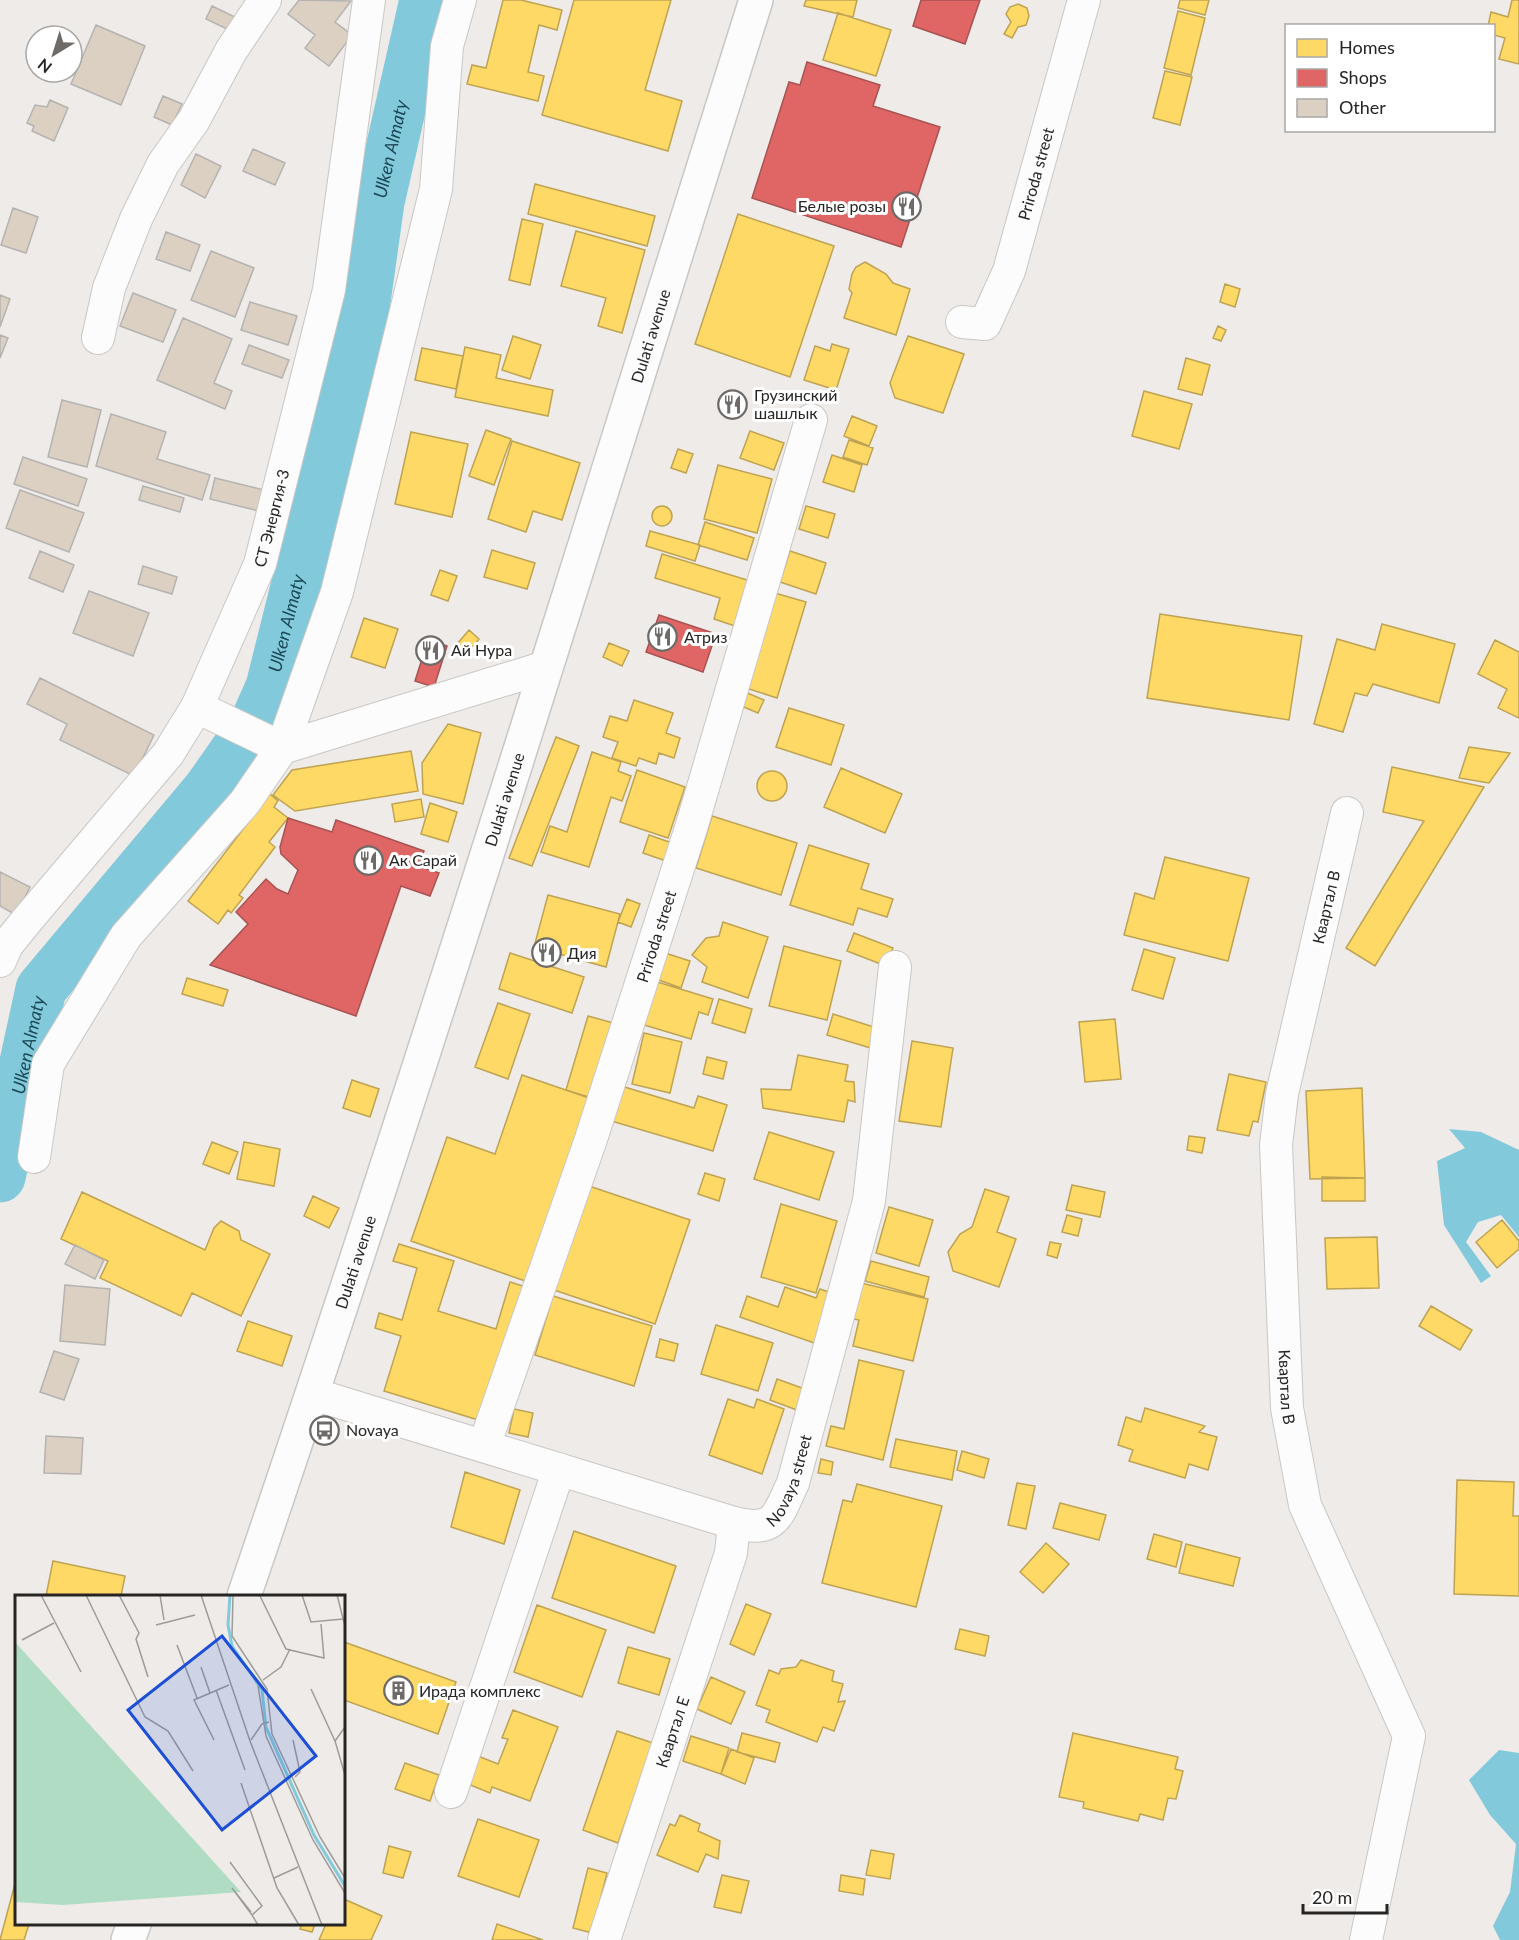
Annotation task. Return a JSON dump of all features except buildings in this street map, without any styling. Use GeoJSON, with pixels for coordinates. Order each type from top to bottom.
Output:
{"type":"FeatureCollection","features":[{"type":"Feature","properties":{"kind":"main road","name":"Dulati avenue"},"geometry":{"type":"LineString","coordinates":[[244,1595],[313,1394],[546,668],[756,0]]}},
{"type":"Feature","properties":{"kind":"main road"},"geometry":{"type":"LineString","coordinates":[[128,1940],[133,1925]]}},
{"type":"Feature","properties":{"kind":"street"},"geometry":{"type":"LineString","coordinates":[[98,338],[109,288],[140,210],[163,164],[194,120],[231,51],[265,0]]}},
{"type":"Feature","properties":{"kind":"street","name":"СТ Энергия-3"},"geometry":{"type":"LineString","coordinates":[[0,961],[7,945],[28,919],[206,711],[260,564],[327,301],[369,0]]}},
{"type":"Feature","properties":{"kind":"street"},"geometry":{"type":"LineString","coordinates":[[34,1157],[48,1064],[126,936],[245,802],[337,592],[436,189],[447,45],[460,0]]}},
{"type":"Feature","properties":{"kind":"street","name":"Priroda street"},"geometry":{"type":"LineString","coordinates":[[962,322],[985,324],[1009,271],[1084,0]]}},
{"type":"Feature","properties":{"kind":"street","name":"Priroda street"},"geometry":{"type":"LineString","coordinates":[[484,1446],[591,1139],[692,825],[811,420]]}},
{"type":"Feature","properties":{"kind":"street"},"geometry":{"type":"LineString","coordinates":[[206,711],[272,743],[546,668]]}},
{"type":"Feature","properties":{"kind":"street","name":"Квартал В"},"geometry":{"type":"LineString","coordinates":[[1347,813],[1282,1094],[1276,1145],[1287,1408],[1305,1505],[1409,1736],[1366,1940]]}},
{"type":"Feature","properties":{"kind":"street","name":"Novaya street"},"geometry":{"type":"LineString","coordinates":[[313,1394],[734,1523],[759,1527],[775,1520],[793,1483],[869,1202],[895,967]]}},
{"type":"Feature","properties":{"kind":"street"},"geometry":{"type":"LineString","coordinates":[[451,1792],[559,1469]]}},
{"type":"Feature","properties":{"kind":"street","name":"Квартал Е"},"geometry":{"type":"LineString","coordinates":[[604,1940],[731,1553],[734,1523]]}},
{"type":"Feature","properties":{"kind":"water"},"geometry":{"type":"Polygon","coordinates":[[[1449,1129],[1481,1132],[1519,1150],[1519,1237],[1501,1215],[1478,1222],[1466,1242],[1491,1276],[1481,1283],[1444,1225],[1437,1161],[1465,1148],[1449,1129]]]}},
{"type":"Feature","properties":{"kind":"water"},"geometry":{"type":"Polygon","coordinates":[[[1499,1750],[1519,1753],[1519,1940],[1500,1940],[1493,1926],[1510,1892],[1516,1844],[1490,1815],[1469,1780],[1499,1750]]]}},
{"type":"Feature","properties":{"kind":"waterway","name":"Ulken Almaty"},"geometry":{"type":"LineString","coordinates":[[0,1177],[41,989],[208,790],[255,723],[271,687],[362,323],[379,202],[425,0]]}},
{"type":"Feature","properties":{"kind":"place","name":"Белые розы"},"geometry":{"type":"Point","coordinates":[907,206]}},
{"type":"Feature","properties":{"kind":"place","name":"Грузинский шашлык"},"geometry":{"type":"Point","coordinates":[733,404]}},
{"type":"Feature","properties":{"kind":"place","name":"Атриз"},"geometry":{"type":"Point","coordinates":[663,637]}},
{"type":"Feature","properties":{"kind":"place","name":"Ай Нура"},"geometry":{"type":"Point","coordinates":[430,650]}},
{"type":"Feature","properties":{"kind":"place","name":"Ак Сарай"},"geometry":{"type":"Point","coordinates":[368,860]}},
{"type":"Feature","properties":{"kind":"place","name":"Дия"},"geometry":{"type":"Point","coordinates":[546,953]}},
{"type":"Feature","properties":{"kind":"place","name":"Novaya"},"geometry":{"type":"Point","coordinates":[325,1430]}},
{"type":"Feature","properties":{"kind":"place","name":"Ирада комплекс"},"geometry":{"type":"Point","coordinates":[398,1691]}}]}
